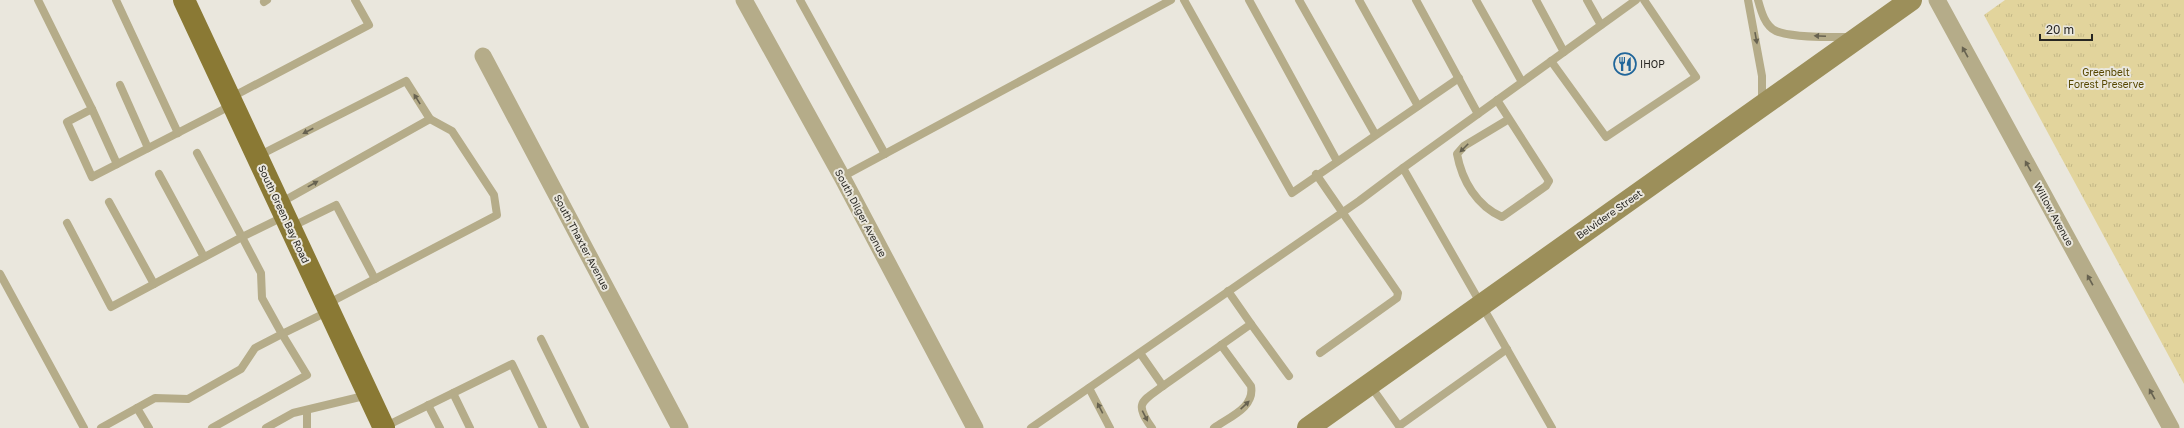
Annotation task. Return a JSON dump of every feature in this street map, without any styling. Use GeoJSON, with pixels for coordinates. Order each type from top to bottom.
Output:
{"type":"FeatureCollection","features":[{"type":"Feature","properties":{"kind":"main road","name":"South Green Bay Road"},"geometry":{"type":"LineString","coordinates":[[184,0],[384,428]]}},
{"type":"Feature","properties":{"kind":"main road","name":"Belvidere Street"},"geometry":{"type":"LineString","coordinates":[[1308,428],[1911,0]]}},
{"type":"Feature","properties":{"kind":"street","name":"South Dilger Avenue"},"geometry":{"type":"LineString","coordinates":[[744,0],[842,177],[975,428]]}},
{"type":"Feature","properties":{"kind":"street","name":"Willow Avenue"},"geometry":{"type":"LineString","coordinates":[[1937,0],[2171,428]]}},
{"type":"Feature","properties":{"kind":"street","name":"South Thaxter Avenue"},"geometry":{"type":"LineString","coordinates":[[483,56],[680,428]]}},
{"type":"Feature","properties":{"kind":"lane"},"geometry":{"type":"LineString","coordinates":[[38,0],[92,109],[117,164]]}},
{"type":"Feature","properties":{"kind":"lane"},"geometry":{"type":"LineString","coordinates":[[116,0],[178,133]]}},
{"type":"Feature","properties":{"kind":"lane"},"geometry":{"type":"LineString","coordinates":[[92,109],[67,122],[92,176],[178,133],[232,101],[369,25],[355,0]]}},
{"type":"Feature","properties":{"kind":"lane"},"geometry":{"type":"LineString","coordinates":[[800,0],[885,154]]}},
{"type":"Feature","properties":{"kind":"lane"},"geometry":{"type":"LineString","coordinates":[[842,177],[1171,0]]}},
{"type":"Feature","properties":{"kind":"lane"},"geometry":{"type":"LineString","coordinates":[[1184,0],[1292,193],[1316,174],[1459,78]]}},
{"type":"Feature","properties":{"kind":"lane"},"geometry":{"type":"LineString","coordinates":[[1249,0],[1336,161]]}},
{"type":"Feature","properties":{"kind":"lane"},"geometry":{"type":"LineString","coordinates":[[1299,0],[1375,134]]}},
{"type":"Feature","properties":{"kind":"lane"},"geometry":{"type":"LineString","coordinates":[[1359,0],[1418,106]]}},
{"type":"Feature","properties":{"kind":"lane"},"geometry":{"type":"LineString","coordinates":[[1416,0],[1478,114]]}},
{"type":"Feature","properties":{"kind":"lane"},"geometry":{"type":"LineString","coordinates":[[1476,0],[1522,82]]}},
{"type":"Feature","properties":{"kind":"lane"},"geometry":{"type":"LineString","coordinates":[[1536,0],[1564,52]]}},
{"type":"Feature","properties":{"kind":"lane"},"geometry":{"type":"LineString","coordinates":[[1587,0],[1600,25]]}},
{"type":"Feature","properties":{"kind":"lane"},"geometry":{"type":"LineString","coordinates":[[1031,428],[1342,213],[1636,0]]}},
{"type":"Feature","properties":{"kind":"lane"},"geometry":{"type":"LineString","coordinates":[[1551,61],[1606,137],[1696,77],[1644,0]]}},
{"type":"Feature","properties":{"kind":"lane"},"geometry":{"type":"LineString","coordinates":[[1748,0],[1762,76],[1762,106]]}},
{"type":"Feature","properties":{"kind":"lane"},"geometry":{"type":"LineString","coordinates":[[1758,0],[1766,21],[1776,31],[1789,34],[1859,37]]}},
{"type":"Feature","properties":{"kind":"lane"},"geometry":{"type":"LineString","coordinates":[[100,428],[155,398],[188,399],[241,369],[255,348],[328,308],[375,279],[497,215],[494,195],[452,131],[430,119],[406,81],[257,156]]}},
{"type":"Feature","properties":{"kind":"lane"},"geometry":{"type":"LineString","coordinates":[[120,85],[148,148]]}},
{"type":"Feature","properties":{"kind":"lane"},"geometry":{"type":"LineString","coordinates":[[1497,100],[1549,181],[1502,217],[1489,211],[1478,202],[1460,168],[1458,154],[1464,146],[1509,119]]}},
{"type":"Feature","properties":{"kind":"lane"},"geometry":{"type":"LineString","coordinates":[[66,223],[111,307],[285,215],[430,119]]}},
{"type":"Feature","properties":{"kind":"lane"},"geometry":{"type":"LineString","coordinates":[[198,153],[261,273],[262,298],[307,375],[212,428]]}},
{"type":"Feature","properties":{"kind":"lane"},"geometry":{"type":"LineString","coordinates":[[1403,168],[1552,428]]}},
{"type":"Feature","properties":{"kind":"lane"},"geometry":{"type":"LineString","coordinates":[[159,174],[204,257]]}},
{"type":"Feature","properties":{"kind":"lane"},"geometry":{"type":"LineString","coordinates":[[1316,174],[1398,293],[1397,298],[1320,353]]}},
{"type":"Feature","properties":{"kind":"lane"},"geometry":{"type":"LineString","coordinates":[[109,202],[154,284]]}},
{"type":"Feature","properties":{"kind":"lane"},"geometry":{"type":"LineString","coordinates":[[285,215],[336,205],[375,279]]}},
{"type":"Feature","properties":{"kind":"lane"},"geometry":{"type":"LineString","coordinates":[[0,274],[84,428]]}},
{"type":"Feature","properties":{"kind":"lane"},"geometry":{"type":"LineString","coordinates":[[1228,291],[1289,376]]}},
{"type":"Feature","properties":{"kind":"lane"},"geometry":{"type":"LineString","coordinates":[[1152,428],[1142,414],[1141,407],[1143,401],[1251,324]]}},
{"type":"Feature","properties":{"kind":"lane"},"geometry":{"type":"LineString","coordinates":[[541,339],[585,428]]}},
{"type":"Feature","properties":{"kind":"lane"},"geometry":{"type":"LineString","coordinates":[[1214,428],[1250,402],[1252,394],[1251,386],[1221,344]]}},
{"type":"Feature","properties":{"kind":"lane"},"geometry":{"type":"LineString","coordinates":[[1370,384],[1399,427],[1507,349]]}},
{"type":"Feature","properties":{"kind":"lane"},"geometry":{"type":"LineString","coordinates":[[1140,353],[1163,386]]}},
{"type":"Feature","properties":{"kind":"lane"},"geometry":{"type":"LineString","coordinates":[[384,428],[512,364],[543,428]]}},
{"type":"Feature","properties":{"kind":"lane"},"geometry":{"type":"LineString","coordinates":[[1089,388],[1110,428]]}},
{"type":"Feature","properties":{"kind":"lane"},"geometry":{"type":"LineString","coordinates":[[453,393],[470,428]]}},
{"type":"Feature","properties":{"kind":"lane"},"geometry":{"type":"LineString","coordinates":[[266,428],[292,413],[307,411],[369,395]]}},
{"type":"Feature","properties":{"kind":"lane"},"geometry":{"type":"LineString","coordinates":[[428,405],[440,428]]}},
{"type":"Feature","properties":{"kind":"lane"},"geometry":{"type":"LineString","coordinates":[[137,408],[149,428]]}},
{"type":"Feature","properties":{"kind":"lane"},"geometry":{"type":"LineString","coordinates":[[307,411],[307,428]]}},
{"type":"Feature","properties":{"kind":"green space","name":"Greenbelt Forest Preserve"},"geometry":{"type":"Polygon","coordinates":[[[2005,0],[2184,0],[2184,384],[1984,15],[2005,0]]]}},
{"type":"Feature","properties":{"kind":"place","name":"IHOP"},"geometry":{"type":"Point","coordinates":[1625,64]}}]}
